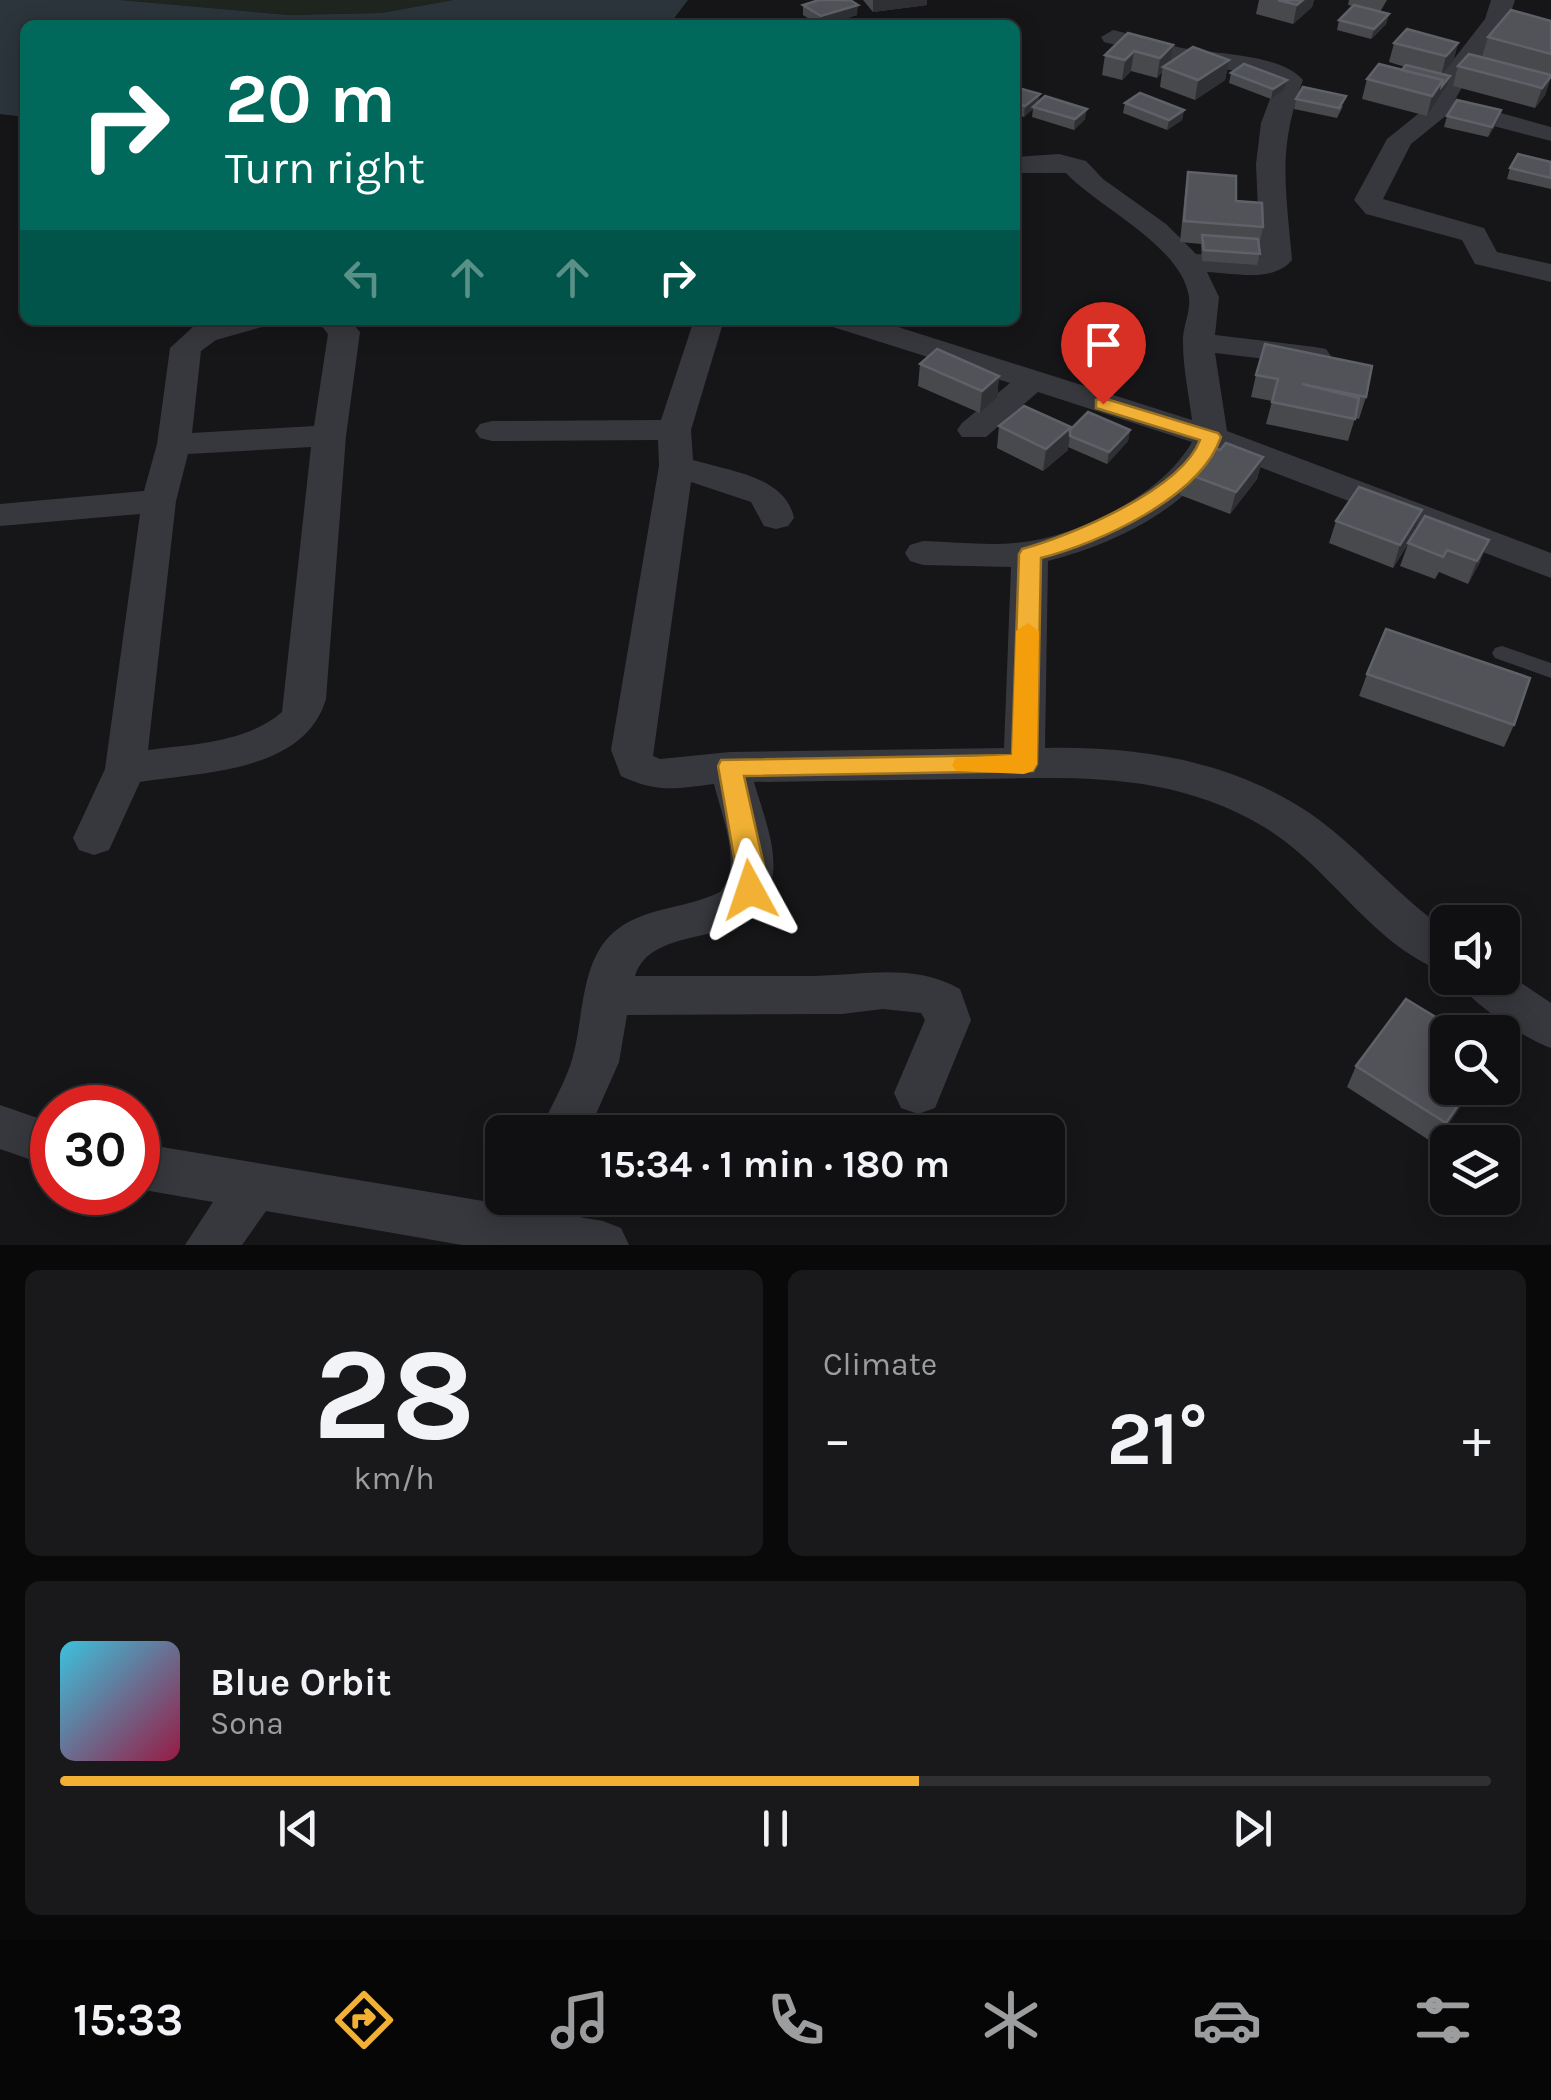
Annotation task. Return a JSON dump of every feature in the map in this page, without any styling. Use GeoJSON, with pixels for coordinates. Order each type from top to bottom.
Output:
{"type":"FeatureCollection","features":[{"type":"Feature","properties":{"kind":"street"},"geometry":{"type":"LineString","coordinates":[[1503,0],[1497,20],[1456,73],[1429,121],[1400,139],[1368,200],[1370,205],[1474,234],[1485,258],[1551,273]]}},
{"type":"Feature","properties":{"kind":"street"},"geometry":{"type":"LineString","coordinates":[[1113,37],[1180,56],[1254,66],[1292,84],[1282,97],[1274,123],[1270,164],[1276,260],[1266,266],[1188,262]]}},
{"type":"Feature","properties":{"kind":"street"},"geometry":{"type":"LineString","coordinates":[[1441,104],[1547,134]]}},
{"type":"Feature","properties":{"kind":"street"},"geometry":{"type":"LineString","coordinates":[[924,553],[1030,554],[1065,544],[1126,516],[1186,474],[1206,452],[1211,437],[1198,342],[1204,297],[1188,262],[1156,230],[1093,186],[1076,167],[1059,162],[1020,165]]}},
{"type":"Feature","properties":{"kind":"street"},"geometry":{"type":"LineString","coordinates":[[94,838],[125,769],[159,502],[174,444],[186,348],[205,332],[232,325]]}},
{"type":"Feature","properties":{"kind":"street"},"geometry":{"type":"LineString","coordinates":[[125,769],[249,746],[280,734],[300,720],[306,698],[329,436],[344,332],[337,325]]}},
{"type":"Feature","properties":{"kind":"street"},"geometry":{"type":"LineString","coordinates":[[707,325],[675,448],[631,750],[635,765],[658,775],[730,766],[1109,762],[1198,778],[1248,797],[1295,825],[1404,925],[1430,943]]}},
{"type":"Feature","properties":{"kind":"street"},"geometry":{"type":"LineString","coordinates":[[873,325],[1032,382],[1211,437],[1551,566]]}},
{"type":"Feature","properties":{"kind":"street"},"geometry":{"type":"LineString","coordinates":[[1198,342],[1348,362]]}},
{"type":"Feature","properties":{"kind":"street"},"geometry":{"type":"LineString","coordinates":[[974,430],[1032,382]]}},
{"type":"Feature","properties":{"kind":"street"},"geometry":{"type":"LineString","coordinates":[[492,430],[675,448],[763,494],[772,503],[776,518]]}},
{"type":"Feature","properties":{"kind":"street"},"geometry":{"type":"LineString","coordinates":[[174,444],[329,436]]}},
{"type":"Feature","properties":{"kind":"street"},"geometry":{"type":"LineString","coordinates":[[0,515],[159,502]]}},
{"type":"Feature","properties":{"kind":"street"},"geometry":{"type":"LineString","coordinates":[[1024,764],[1030,554]]}},
{"type":"Feature","properties":{"kind":"street"},"geometry":{"type":"LineString","coordinates":[[572,1115],[596,1060],[607,996],[621,954],[640,937],[662,926],[738,906],[750,890],[752,870],[730,766]]}},
{"type":"Feature","properties":{"kind":"street"},"geometry":{"type":"LineString","coordinates":[[607,996],[842,995],[883,990],[928,994],[944,1003],[948,1020],[918,1093]]}},
{"type":"Feature","properties":{"kind":"street"},"geometry":{"type":"LineString","coordinates":[[1504,995],[1551,1028]]}},
{"type":"Feature","properties":{"kind":"street"},"geometry":{"type":"LineString","coordinates":[[0,1127],[30,1137]]}},
{"type":"Feature","properties":{"kind":"street"},"geometry":{"type":"LineString","coordinates":[[160,1170],[253,1188],[485,1209]]}},
{"type":"Feature","properties":{"kind":"street"},"geometry":{"type":"LineString","coordinates":[[211,1245],[253,1188]]}},
{"type":"Feature","properties":{"kind":"street"},"geometry":{"type":"LineString","coordinates":[[534,1215],[603,1245]]}},
{"type":"Feature","properties":{"kind":"lane"},"geometry":{"type":"LineString","coordinates":[[1502,653],[1551,671]]}},
{"type":"Feature","properties":{"kind":"shaded area"},"geometry":{"type":"Polygon","coordinates":[[[0,0],[120,0],[289,15],[381,13],[453,0],[688,0],[673,20],[20,20],[20,116],[0,114],[0,0]]]}},
{"type":"Feature","properties":{"kind":"shaded area"},"geometry":{"type":"Polygon","coordinates":[[[120,0],[453,0],[381,13],[289,15],[120,0]]]}},
{"type":"Feature","properties":{"kind":"building"},"geometry":{"type":"Polygon","coordinates":[[[819,0],[850,0],[858,5],[821,16],[803,5],[819,0]]]}},
{"type":"Feature","properties":{"kind":"building"},"geometry":{"type":"Polygon","coordinates":[[[1354,5],[1389,14],[1374,29],[1339,20],[1354,5]]]}},
{"type":"Feature","properties":{"kind":"building"},"geometry":{"type":"Polygon","coordinates":[[[1511,10],[1551,21],[1551,54],[1488,37],[1511,10]]]}},
{"type":"Feature","properties":{"kind":"building"},"geometry":{"type":"Polygon","coordinates":[[[1407,29],[1458,43],[1446,56],[1394,43],[1407,29]]]}},
{"type":"Feature","properties":{"kind":"building"},"geometry":{"type":"Polygon","coordinates":[[[1128,33],[1173,45],[1160,58],[1134,51],[1125,60],[1105,55],[1128,33]]]}},
{"type":"Feature","properties":{"kind":"building"},"geometry":{"type":"Polygon","coordinates":[[[1193,47],[1229,60],[1198,80],[1163,67],[1193,47]]]}},
{"type":"Feature","properties":{"kind":"building"},"geometry":{"type":"Polygon","coordinates":[[[1469,54],[1551,76],[1542,88],[1458,66],[1469,54]]]}},
{"type":"Feature","properties":{"kind":"building"},"geometry":{"type":"Polygon","coordinates":[[[1244,64],[1287,80],[1273,89],[1231,73],[1244,64]]]}},
{"type":"Feature","properties":{"kind":"building"},"geometry":{"type":"Polygon","coordinates":[[[1379,64],[1443,80],[1432,96],[1367,79],[1379,64]]]}},
{"type":"Feature","properties":{"kind":"building"},"geometry":{"type":"Polygon","coordinates":[[[1406,65],[1450,76],[1442,86],[1443,80],[1402,70],[1406,65]]]}},
{"type":"Feature","properties":{"kind":"building"},"geometry":{"type":"Polygon","coordinates":[[[1303,87],[1346,96],[1339,108],[1296,99],[1303,87]]]}},
{"type":"Feature","properties":{"kind":"building"},"geometry":{"type":"Polygon","coordinates":[[[1020,88],[1040,94],[1025,106],[1020,104],[1020,88]]]}},
{"type":"Feature","properties":{"kind":"building"},"geometry":{"type":"Polygon","coordinates":[[[1140,93],[1184,110],[1169,120],[1125,103],[1140,93]]]}},
{"type":"Feature","properties":{"kind":"building"},"geometry":{"type":"Polygon","coordinates":[[[1045,96],[1087,109],[1075,119],[1033,107],[1045,96]]]}},
{"type":"Feature","properties":{"kind":"building"},"geometry":{"type":"Polygon","coordinates":[[[1457,100],[1501,110],[1492,127],[1447,116],[1457,100]]]}},
{"type":"Feature","properties":{"kind":"building"},"geometry":{"type":"Polygon","coordinates":[[[1518,154],[1551,162],[1551,178],[1510,168],[1518,154]]]}},
{"type":"Feature","properties":{"kind":"building"},"geometry":{"type":"Polygon","coordinates":[[[1188,172],[1236,176],[1236,201],[1262,203],[1263,227],[1184,221],[1188,172]]]}},
{"type":"Feature","properties":{"kind":"building"},"geometry":{"type":"Polygon","coordinates":[[[1202,235],[1258,239],[1260,254],[1204,250],[1202,235]]]}},
{"type":"Feature","properties":{"kind":"building"},"geometry":{"type":"Polygon","coordinates":[[[1265,344],[1372,366],[1366,397],[1302,384],[1359,398],[1355,419],[1272,402],[1278,379],[1256,375],[1265,344]]]}},
{"type":"Feature","properties":{"kind":"building"},"geometry":{"type":"Polygon","coordinates":[[[937,349],[999,376],[982,391],[920,364],[937,349]]]}},
{"type":"Feature","properties":{"kind":"building"},"geometry":{"type":"Polygon","coordinates":[[[1024,406],[1071,427],[1046,449],[999,426],[1024,406]]]}},
{"type":"Feature","properties":{"kind":"building"},"geometry":{"type":"Polygon","coordinates":[[[1088,412],[1130,430],[1109,452],[1070,436],[1070,430],[1088,412]]]}},
{"type":"Feature","properties":{"kind":"building"},"geometry":{"type":"Polygon","coordinates":[[[1226,443],[1263,457],[1236,492],[1185,473],[1207,445],[1220,450],[1226,443]]]}},
{"type":"Feature","properties":{"kind":"building"},"geometry":{"type":"Polygon","coordinates":[[[1359,487],[1422,510],[1400,545],[1336,521],[1359,487]]]}},
{"type":"Feature","properties":{"kind":"building"},"geometry":{"type":"Polygon","coordinates":[[[1425,516],[1489,540],[1477,561],[1447,550],[1443,557],[1408,543],[1425,516]]]}},
{"type":"Feature","properties":{"kind":"building"},"geometry":{"type":"Polygon","coordinates":[[[1386,629],[1530,678],[1514,725],[1367,674],[1386,629]]]}},
{"type":"Feature","properties":{"kind":"building"},"geometry":{"type":"Polygon","coordinates":[[[1406,999],[1432,1015],[1430,1105],[1458,1105],[1446,1123],[1356,1066],[1406,999]]]}},
{"type":"Feature","properties":{"kind":"slow traffic"},"geometry":{"type":"LineString","coordinates":[[965,765],[1024,764],[1028,631]]}},
{"type":"Feature","properties":{"kind":"route"},"geometry":{"type":"LineString","coordinates":[[750,890],[752,870],[730,766],[1024,764],[1030,554],[1065,544],[1126,516],[1186,474],[1206,452],[1211,437],[1103,404]]}}]}
